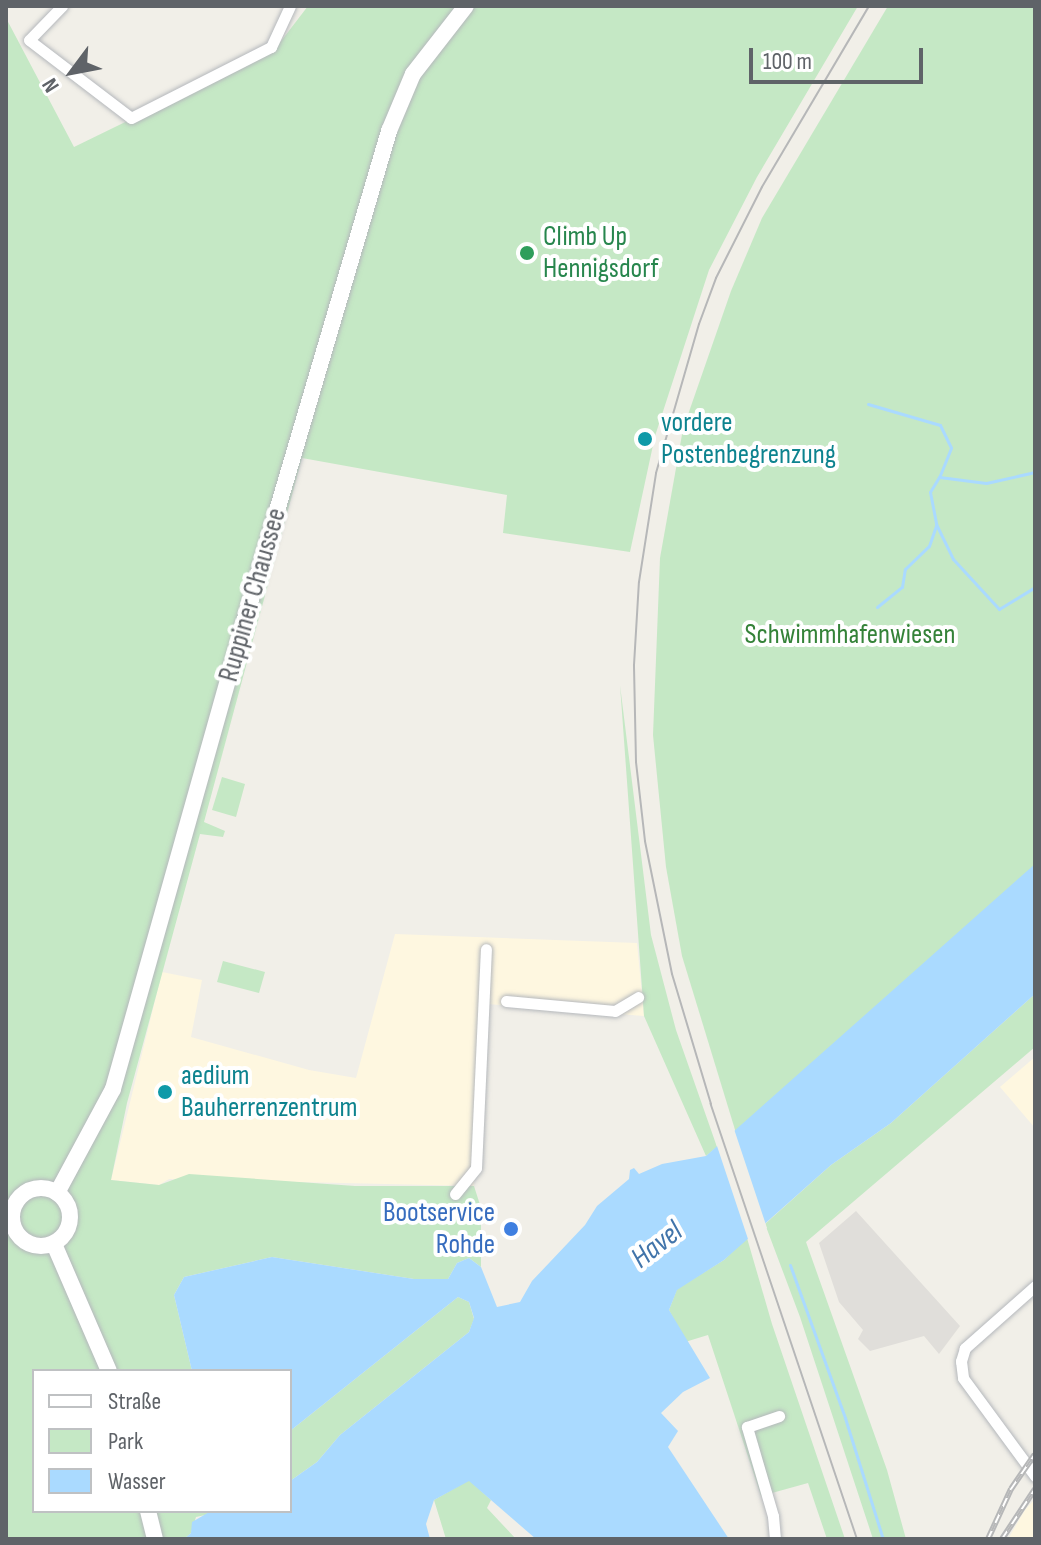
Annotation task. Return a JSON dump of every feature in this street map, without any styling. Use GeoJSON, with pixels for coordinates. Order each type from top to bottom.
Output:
{"type":"FeatureCollection","features":[{"type":"Feature","properties":{"kind":"main road","name":"Ruppiner Chaussee"},"geometry":{"type":"LineString","coordinates":[[57,1193],[94,1131],[118,1074],[240,636],[394,118],[413,74],[466,6]]}},
{"type":"Feature","properties":{"kind":"main road"},"geometry":{"type":"LineString","coordinates":[[40,1188],[57,1193],[68,1205],[70,1222],[65,1234],[54,1244],[33,1245],[24,1240],[17,1233],[9,1212],[30,1190],[40,1188]]}},
{"type":"Feature","properties":{"kind":"main road"},"geometry":{"type":"LineString","coordinates":[[54,1244],[108,1369]]}},
{"type":"Feature","properties":{"kind":"main road"},"geometry":{"type":"LineString","coordinates":[[148,1513],[154,1536]]}},
{"type":"Feature","properties":{"kind":"street"},"geometry":{"type":"LineString","coordinates":[[62,6],[29,40],[131,118],[271,47],[290,6]]}},
{"type":"Feature","properties":{"kind":"street"},"geometry":{"type":"LineString","coordinates":[[455,1194],[476,1168],[486,949]]}},
{"type":"Feature","properties":{"kind":"street"},"geometry":{"type":"LineString","coordinates":[[506,1001],[615,1011],[638,997]]}},
{"type":"Feature","properties":{"kind":"street"},"geometry":{"type":"LineString","coordinates":[[1035,1286],[965,1348],[961,1361],[963,1378],[1035,1476]]}},
{"type":"Feature","properties":{"kind":"street"},"geometry":{"type":"LineString","coordinates":[[775,1539],[773,1516],[747,1427],[779,1416]]}},
{"type":"Feature","properties":{"kind":"shaded area"},"geometry":{"type":"Polygon","coordinates":[[[395,934],[637,943],[644,1016],[487,1004],[474,1186],[169,1179],[159,1185],[111,1180],[162,972],[202,980],[191,1037],[309,1070],[356,1078],[395,934]]]}},
{"type":"Feature","properties":{"kind":"shaded area"},"geometry":{"type":"Polygon","coordinates":[[[1035,1057],[1035,1128],[1000,1087],[1035,1057]]]}},
{"type":"Feature","properties":{"kind":"shaded area"},"geometry":{"type":"Polygon","coordinates":[[[856,1211],[960,1326],[939,1354],[924,1336],[870,1351],[858,1339],[863,1330],[839,1302],[819,1243],[856,1211]]]}},
{"type":"Feature","properties":{"kind":"shaded area"},"geometry":{"type":"Polygon","coordinates":[[[1035,1499],[1035,1539],[1008,1539],[1025,1510],[1035,1499]]]}},
{"type":"Feature","properties":{"kind":"green space"},"geometry":{"type":"Polygon","coordinates":[[[308,6],[858,6],[757,177],[709,270],[655,436],[630,552],[503,533],[507,495],[302,458],[204,822],[225,831],[223,837],[200,834],[127,1103],[111,1180],[159,1185],[189,1174],[355,1186],[474,1186],[481,1208],[481,1267],[469,1258],[457,1263],[448,1279],[414,1279],[272,1257],[184,1277],[174,1295],[192,1369],[32,1369],[32,1513],[214,1513],[196,1517],[191,1533],[184,1539],[6,1539],[6,18],[74,147],[275,49],[308,6]]]}},
{"type":"Feature","properties":{"kind":"green space","name":"Schwimmhafenwiesen"},"geometry":{"type":"Polygon","coordinates":[[[888,6],[1035,6],[1035,870],[736,1133],[682,956],[666,867],[653,735],[660,558],[683,429],[731,291],[762,218],[888,6]]]}},
{"type":"Feature","properties":{"kind":"green space"},"geometry":{"type":"Polygon","coordinates":[[[620,685],[651,935],[676,1030],[717,1147],[706,1156],[644,1016],[620,685]]]}},
{"type":"Feature","properties":{"kind":"green space"},"geometry":{"type":"Polygon","coordinates":[[[222,777],[245,784],[236,817],[212,810],[222,777]]]}},
{"type":"Feature","properties":{"kind":"green space"},"geometry":{"type":"Polygon","coordinates":[[[223,961],[265,972],[259,993],[217,982],[223,961]]]}},
{"type":"Feature","properties":{"kind":"green space"},"geometry":{"type":"Polygon","coordinates":[[[1035,994],[1035,1047],[806,1242],[887,1470],[906,1539],[873,1539],[800,1317],[765,1224],[831,1165],[891,1123],[1035,994]]]}},
{"type":"Feature","properties":{"kind":"green space"},"geometry":{"type":"Polygon","coordinates":[[[747,1238],[772,1324],[845,1539],[827,1539],[808,1483],[761,1496],[708,1335],[685,1342],[669,1310],[677,1289],[724,1260],[747,1238]]]}},
{"type":"Feature","properties":{"kind":"green space"},"geometry":{"type":"Polygon","coordinates":[[[458,1297],[469,1302],[474,1319],[469,1332],[340,1435],[317,1462],[292,1480],[292,1429],[458,1297]]]}},
{"type":"Feature","properties":{"kind":"green space"},"geometry":{"type":"Polygon","coordinates":[[[469,1480],[491,1500],[487,1508],[516,1539],[446,1539],[434,1500],[469,1480]]]}},
{"type":"Feature","properties":{"kind":"water","name":"Havel"},"geometry":{"type":"Polygon","coordinates":[[[1035,864],[1035,994],[891,1123],[831,1165],[724,1260],[677,1290],[669,1310],[710,1378],[683,1392],[661,1413],[678,1431],[668,1447],[729,1539],[536,1539],[469,1481],[434,1500],[426,1524],[430,1539],[184,1539],[191,1533],[192,1522],[208,1513],[292,1513],[292,1480],[317,1462],[340,1435],[469,1332],[474,1318],[469,1302],[458,1297],[292,1429],[292,1369],[192,1369],[174,1295],[184,1277],[272,1257],[414,1279],[448,1279],[457,1263],[469,1258],[481,1267],[497,1307],[520,1302],[532,1281],[585,1225],[597,1206],[629,1179],[630,1170],[634,1168],[639,1174],[662,1164],[706,1156],[1035,864]]]}},
{"type":"Feature","properties":{"kind":"pier"},"geometry":{"type":"Polygon","coordinates":[[[734,1129],[767,1228],[749,1242],[716,1143],[734,1129]]]}},
{"type":"Feature","properties":{"kind":"waterway"},"geometry":{"type":"LineString","coordinates":[[868,404],[940,425],[951,448],[939,477]]}},
{"type":"Feature","properties":{"kind":"waterway"},"geometry":{"type":"LineString","coordinates":[[1035,472],[986,483],[939,477],[930,492],[936,524],[953,559],[999,609],[1035,587]]}},
{"type":"Feature","properties":{"kind":"waterway"},"geometry":{"type":"LineString","coordinates":[[877,607],[902,587],[905,569],[929,546],[936,526]]}},
{"type":"Feature","properties":{"kind":"waterway"},"geometry":{"type":"LineString","coordinates":[[790,1265],[845,1418],[883,1539]]}},
{"type":"Feature","properties":{"kind":"tram line"},"geometry":{"type":"LineString","coordinates":[[857,1539],[711,1104],[672,974],[645,841],[636,762],[634,665],[639,582],[656,473],[699,324],[716,278],[762,187],[869,6]]}},
{"type":"Feature","properties":{"kind":"railway"},"geometry":{"type":"LineString","coordinates":[[988,1539],[1011,1489],[1035,1454]]}},
{"type":"Feature","properties":{"kind":"railway"},"geometry":{"type":"LineString","coordinates":[[1002,1539],[1035,1489]]}},
{"type":"Feature","properties":{"kind":"place","name":"Climb Up Hennigsdorf"},"geometry":{"type":"Point","coordinates":[527,253]}},
{"type":"Feature","properties":{"kind":"place","name":"vordere Postenbegrenzung"},"geometry":{"type":"Point","coordinates":[645,439]}},
{"type":"Feature","properties":{"kind":"place","name":"aedium Bauherrenzentrum"},"geometry":{"type":"Point","coordinates":[165,1092]}},
{"type":"Feature","properties":{"kind":"place","name":"Bootservice Rohde"},"geometry":{"type":"Point","coordinates":[511,1229]}}]}
